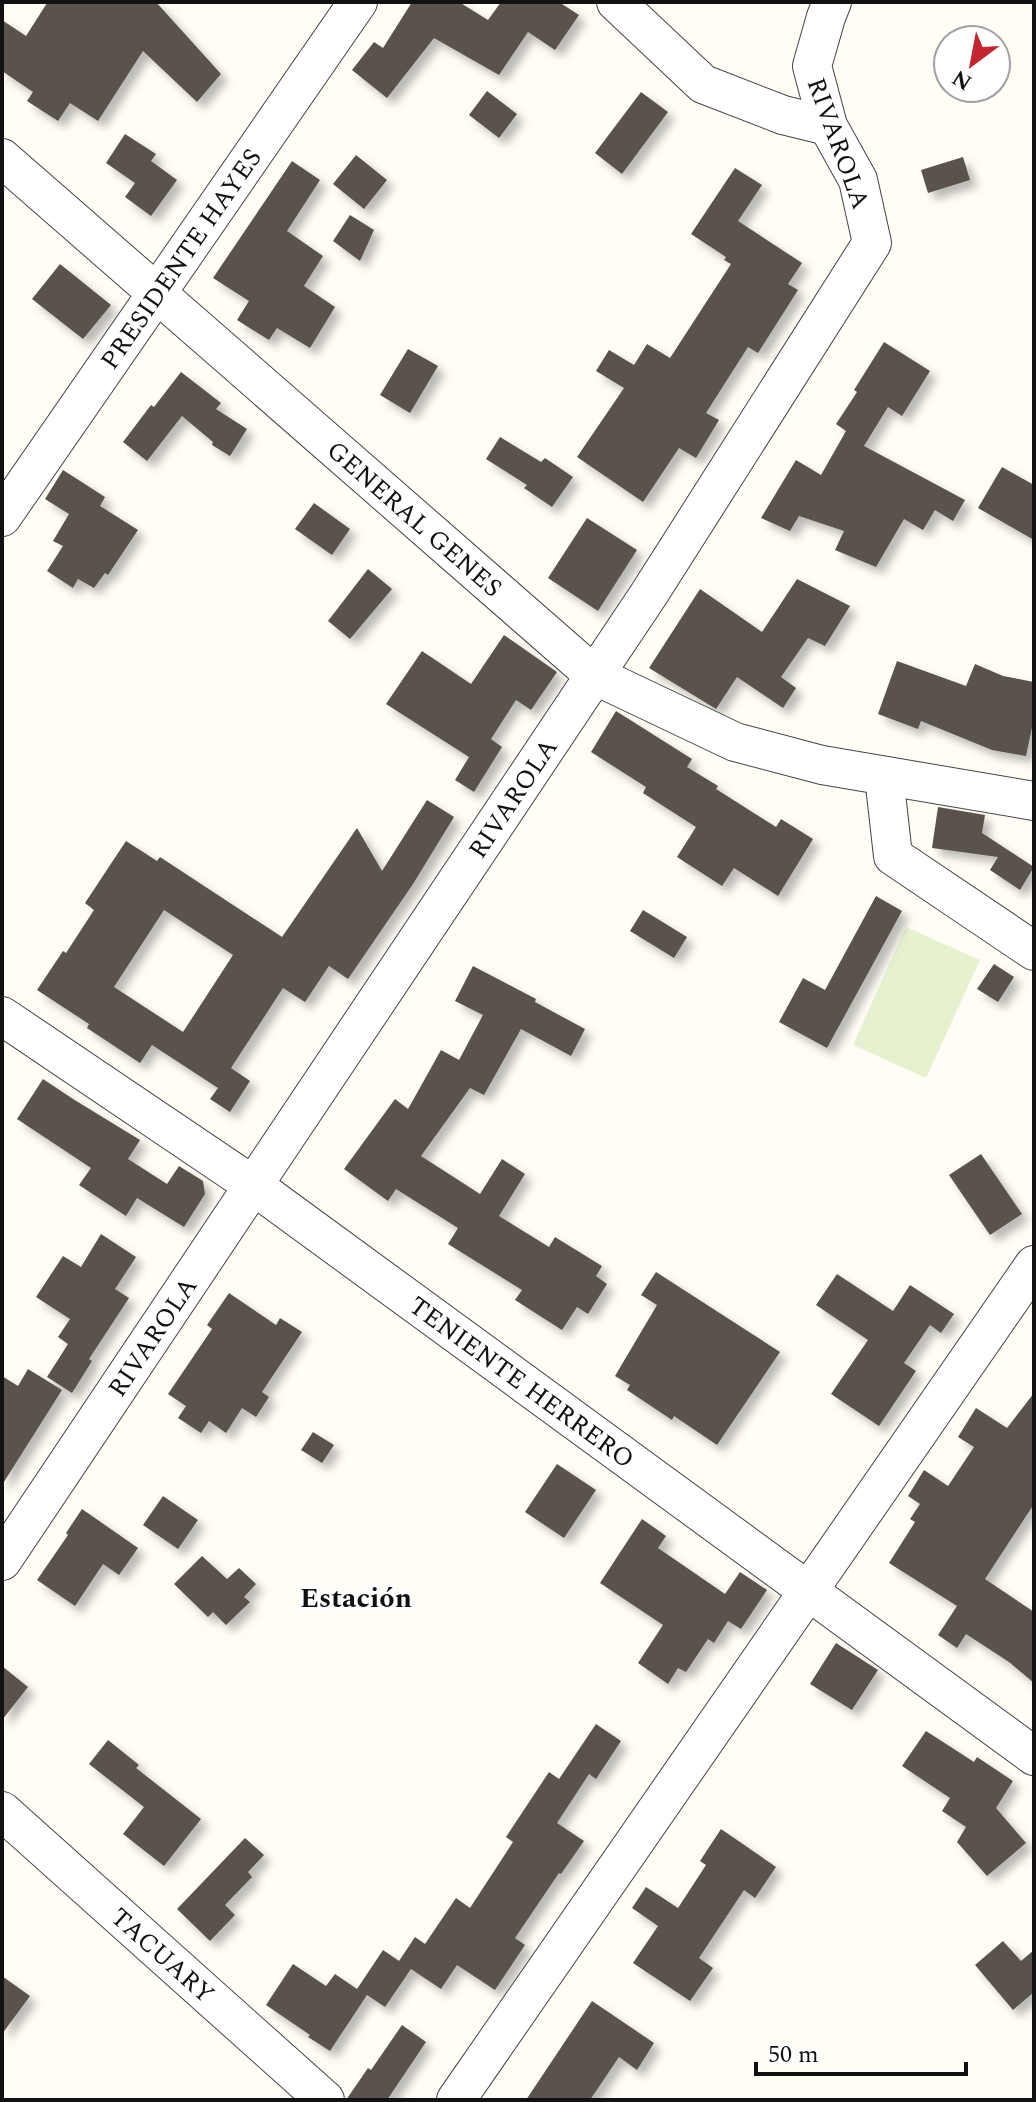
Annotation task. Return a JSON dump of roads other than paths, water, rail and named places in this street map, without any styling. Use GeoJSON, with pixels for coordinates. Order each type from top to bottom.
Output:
{"type":"FeatureCollection","features":[{"type":"Feature","properties":{"kind":"street","name":"PRESIDENTE HAYES"},"geometry":{"type":"LineString","coordinates":[[2,517],[358,2]]}},
{"type":"Feature","properties":{"kind":"street"},"geometry":{"type":"LineString","coordinates":[[616,2],[703,84],[783,115],[828,126]]}},
{"type":"Feature","properties":{"kind":"street","name":"RIVAROLA"},"geometry":{"type":"LineString","coordinates":[[2,1561],[649,594],[872,243],[858,180],[828,126],[812,66],[832,2]]}},
{"type":"Feature","properties":{"kind":"street","name":"GENERAL GENES"},"geometry":{"type":"LineString","coordinates":[[2,158],[594,675],[735,742],[822,765],[1034,801]]}},
{"type":"Feature","properties":{"kind":"street"},"geometry":{"type":"LineString","coordinates":[[884,776],[893,856],[1034,951]]}},
{"type":"Feature","properties":{"kind":"street","name":"TENIENTE HERRERO"},"geometry":{"type":"LineString","coordinates":[[2,1016],[254,1186],[1034,1756]]}},
{"type":"Feature","properties":{"kind":"street"},"geometry":{"type":"LineString","coordinates":[[456,2100],[1034,1265]]}},
{"type":"Feature","properties":{"kind":"street","name":"TACUARY"},"geometry":{"type":"LineString","coordinates":[[2,1811],[325,2100]]}},
{"type":"Feature","properties":{"kind":"district","name":"Estación"},"geometry":{"type":"Point","coordinates":[356,1597]}}]}
